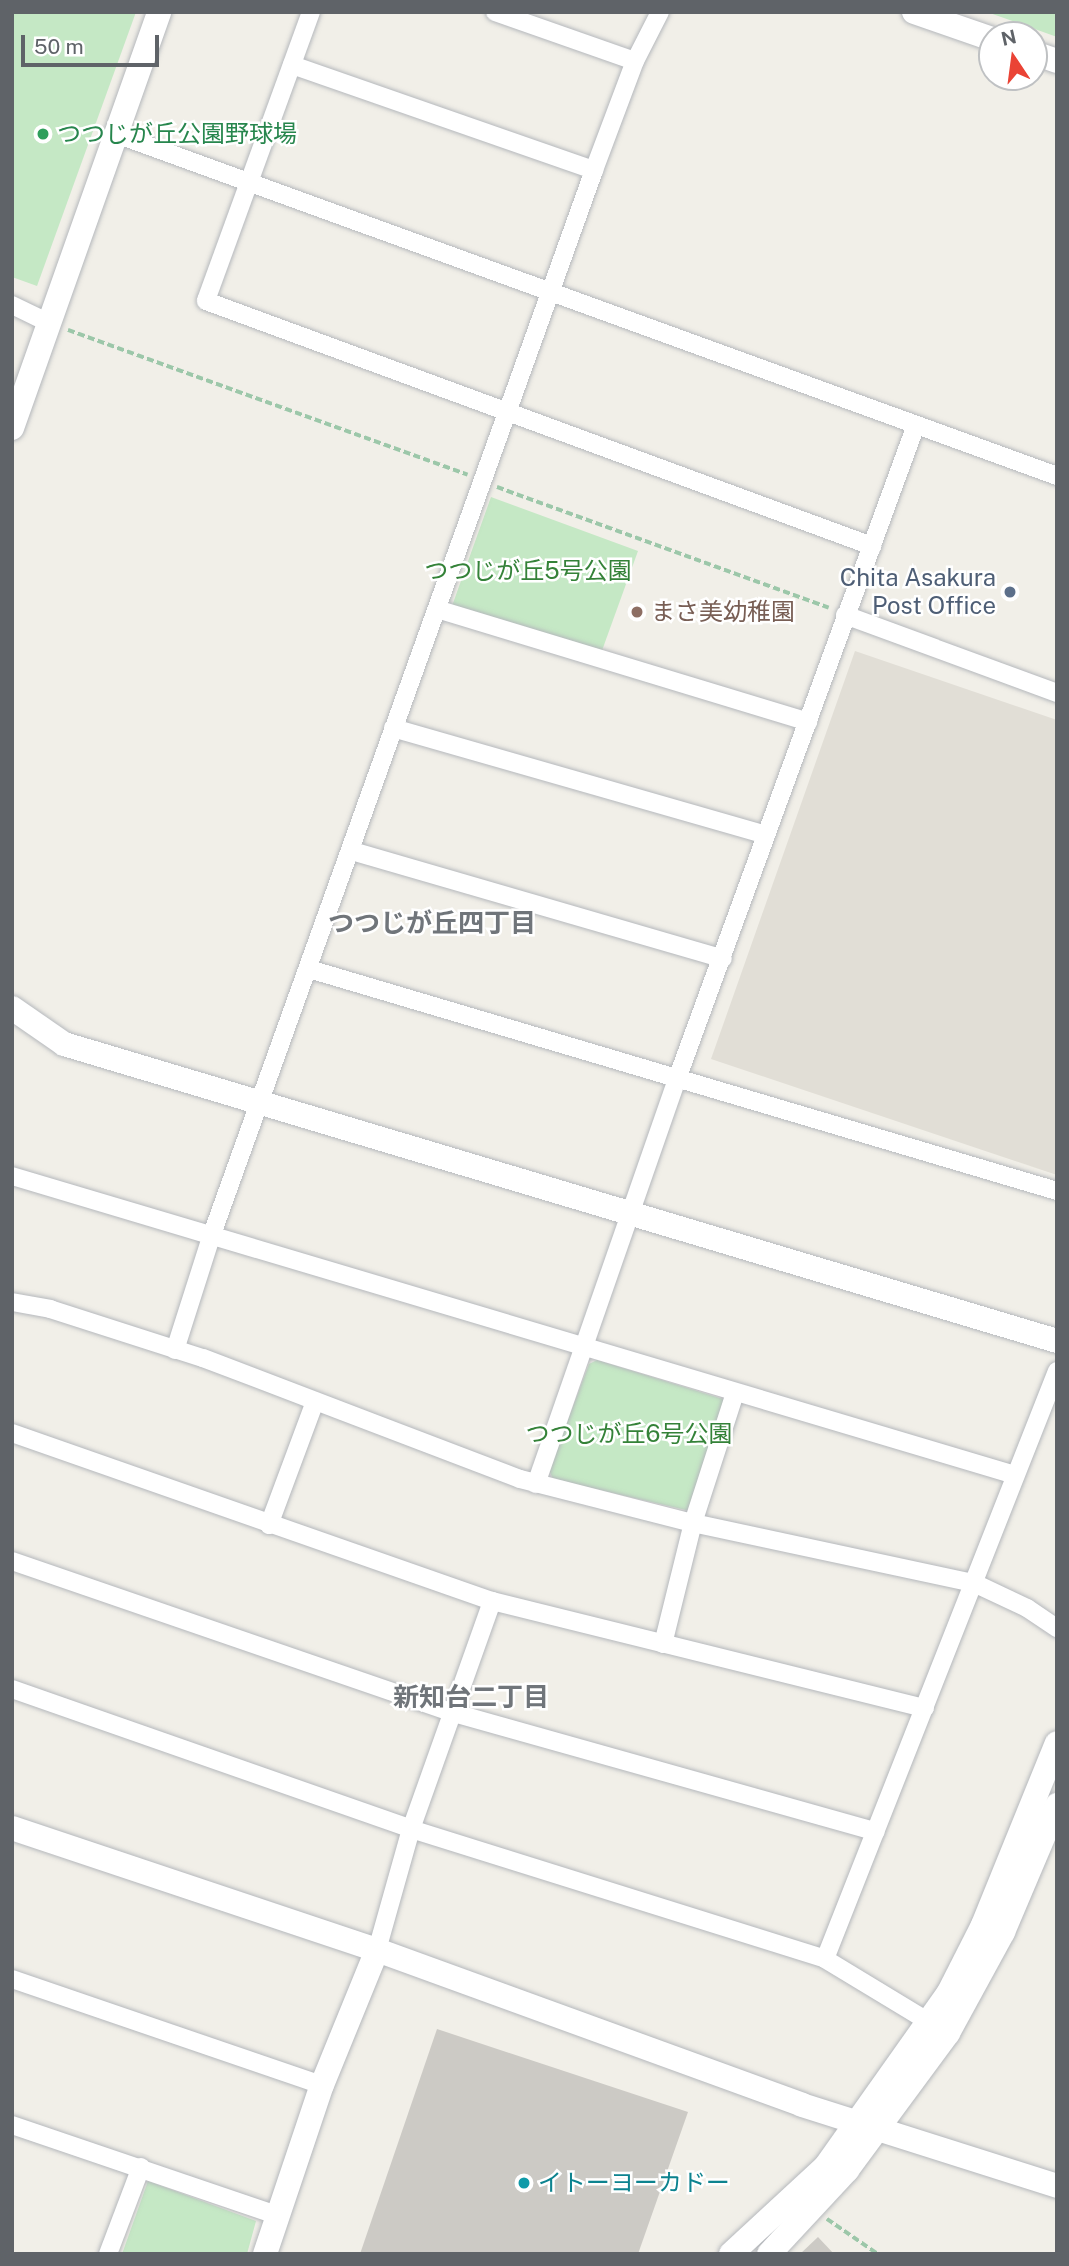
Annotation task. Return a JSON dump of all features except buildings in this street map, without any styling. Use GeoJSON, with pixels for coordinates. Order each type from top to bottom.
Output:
{"type":"FeatureCollection","features":[{"type":"Feature","properties":{"kind":"street"},"geometry":{"type":"LineString","coordinates":[[12,428],[58,326],[116,134],[159,12]]}},
{"type":"Feature","properties":{"kind":"street"},"geometry":{"type":"LineString","coordinates":[[311,12],[206,300],[508,414],[872,546]]}},
{"type":"Feature","properties":{"kind":"street"},"geometry":{"type":"LineString","coordinates":[[495,12],[635,61]]}},
{"type":"Feature","properties":{"kind":"street"},"geometry":{"type":"LineString","coordinates":[[175,1350],[211,1237],[352,851],[393,728],[440,610],[594,170],[635,61],[660,12]]}},
{"type":"Feature","properties":{"kind":"street"},"geometry":{"type":"LineString","coordinates":[[914,12],[978,34]]}},
{"type":"Feature","properties":{"kind":"street"},"geometry":{"type":"LineString","coordinates":[[292,65],[594,170]]}},
{"type":"Feature","properties":{"kind":"street"},"geometry":{"type":"LineString","coordinates":[[116,134],[1057,476]]}},
{"type":"Feature","properties":{"kind":"street"},"geometry":{"type":"LineString","coordinates":[[12,305],[58,326]]}},
{"type":"Feature","properties":{"kind":"street"},"geometry":{"type":"LineString","coordinates":[[536,1484],[677,1079],[723,960],[845,615],[916,425]]}},
{"type":"Feature","properties":{"kind":"street"},"geometry":{"type":"LineString","coordinates":[[440,610],[808,722]]}},
{"type":"Feature","properties":{"kind":"street"},"geometry":{"type":"LineString","coordinates":[[845,615],[1057,693]]}},
{"type":"Feature","properties":{"kind":"street"},"geometry":{"type":"LineString","coordinates":[[393,728],[766,835]]}},
{"type":"Feature","properties":{"kind":"street"},"geometry":{"type":"LineString","coordinates":[[352,851],[723,960]]}},
{"type":"Feature","properties":{"kind":"street"},"geometry":{"type":"LineString","coordinates":[[309,969],[1057,1191]]}},
{"type":"Feature","properties":{"kind":"street"},"geometry":{"type":"LineString","coordinates":[[12,1008],[64,1044],[258,1106],[1057,1341]]}},
{"type":"Feature","properties":{"kind":"street"},"geometry":{"type":"LineString","coordinates":[[12,1176],[583,1348],[808,1410],[1015,1475]]}},
{"type":"Feature","properties":{"kind":"street"},"geometry":{"type":"LineString","coordinates":[[12,1302],[50,1309],[175,1350],[536,1484],[693,1523],[974,1583],[1027,1608],[1057,1628]]}},
{"type":"Feature","properties":{"kind":"street"},"geometry":{"type":"LineString","coordinates":[[825,1959],[1057,1371]]}},
{"type":"Feature","properties":{"kind":"street"},"geometry":{"type":"LineString","coordinates":[[663,1644],[693,1523],[735,1392]]}},
{"type":"Feature","properties":{"kind":"street"},"geometry":{"type":"LineString","coordinates":[[269,1525],[315,1401]]}},
{"type":"Feature","properties":{"kind":"street"},"geometry":{"type":"LineString","coordinates":[[12,1433],[492,1601],[925,1708]]}},
{"type":"Feature","properties":{"kind":"street"},"geometry":{"type":"LineString","coordinates":[[12,1561],[454,1713],[876,1832]]}},
{"type":"Feature","properties":{"kind":"street"},"geometry":{"type":"LineString","coordinates":[[265,2254],[322,2085],[377,1950],[411,1829],[492,1601]]}},
{"type":"Feature","properties":{"kind":"street"},"geometry":{"type":"LineString","coordinates":[[12,1689],[411,1829],[825,1959],[938,2027]]}},
{"type":"Feature","properties":{"kind":"street"},"geometry":{"type":"LineString","coordinates":[[938,2027],[1057,1743]]}},
{"type":"Feature","properties":{"kind":"street"},"geometry":{"type":"LineString","coordinates":[[769,2254],[813,2211],[1003,1932],[1057,1805]]}},
{"type":"Feature","properties":{"kind":"street"},"geometry":{"type":"LineString","coordinates":[[12,1828],[377,1950],[802,2105],[1057,2186]]}},
{"type":"Feature","properties":{"kind":"street"},"geometry":{"type":"LineString","coordinates":[[12,1979],[322,2085]]}},
{"type":"Feature","properties":{"kind":"street"},"geometry":{"type":"LineString","coordinates":[[12,2125],[279,2216]]}},
{"type":"Feature","properties":{"kind":"street"},"geometry":{"type":"LineString","coordinates":[[731,2254],[870,2125]]}},
{"type":"Feature","properties":{"kind":"street"},"geometry":{"type":"LineString","coordinates":[[108,2254],[141,2167]]}},
{"type":"Feature","properties":{"kind":"path"},"geometry":{"type":"LineString","coordinates":[[58,326],[845,615]]}},
{"type":"Feature","properties":{"kind":"path"},"geometry":{"type":"LineString","coordinates":[[813,2211],[878,2254]]}},
{"type":"Feature","properties":{"kind":"shaded area"},"geometry":{"type":"Polygon","coordinates":[[[855,651],[1057,720],[1057,1175],[711,1059],[855,651]]]}},
{"type":"Feature","properties":{"kind":"green space","name":"つつじが丘公園野球場"},"geometry":{"type":"Polygon","coordinates":[[[12,12],[136,12],[37,286],[12,277],[12,12]]]}},
{"type":"Feature","properties":{"kind":"green space"},"geometry":{"type":"Polygon","coordinates":[[[987,12],[1057,12],[1057,37],[1048,34],[1048,21],[1012,21],[987,12]]]}},
{"type":"Feature","properties":{"kind":"green space","name":"つつじが丘5号公園"},"geometry":{"type":"Polygon","coordinates":[[[491,497],[638,551],[600,656],[452,606],[491,497]]]}},
{"type":"Feature","properties":{"kind":"green space","name":"つつじが丘6号公園"},"geometry":{"type":"Polygon","coordinates":[[[597,1360],[723,1399],[728,1405],[690,1511],[553,1479],[549,1470],[589,1364],[597,1360]]]}},
{"type":"Feature","properties":{"kind":"green space"},"geometry":{"type":"Polygon","coordinates":[[[148,2181],[256,2221],[247,2254],[122,2254],[148,2181]]]}},
{"type":"Feature","properties":{"kind":"place","name":"つつじが丘公園野球場"},"geometry":{"type":"Point","coordinates":[43,134]}},
{"type":"Feature","properties":{"kind":"place","name":"Chita Asakura Post Office"},"geometry":{"type":"Point","coordinates":[1010,592]}},
{"type":"Feature","properties":{"kind":"place","name":"まさ美幼稚園"},"geometry":{"type":"Point","coordinates":[637,612]}},
{"type":"Feature","properties":{"kind":"place","name":"イトーヨーカドー"},"geometry":{"type":"Point","coordinates":[524,2183]}},
{"type":"Feature","properties":{"kind":"district","name":"つつじが丘四丁目"},"geometry":{"type":"Point","coordinates":[432,923]}},
{"type":"Feature","properties":{"kind":"district","name":"新知台二丁目"},"geometry":{"type":"Point","coordinates":[471,1697]}}]}
